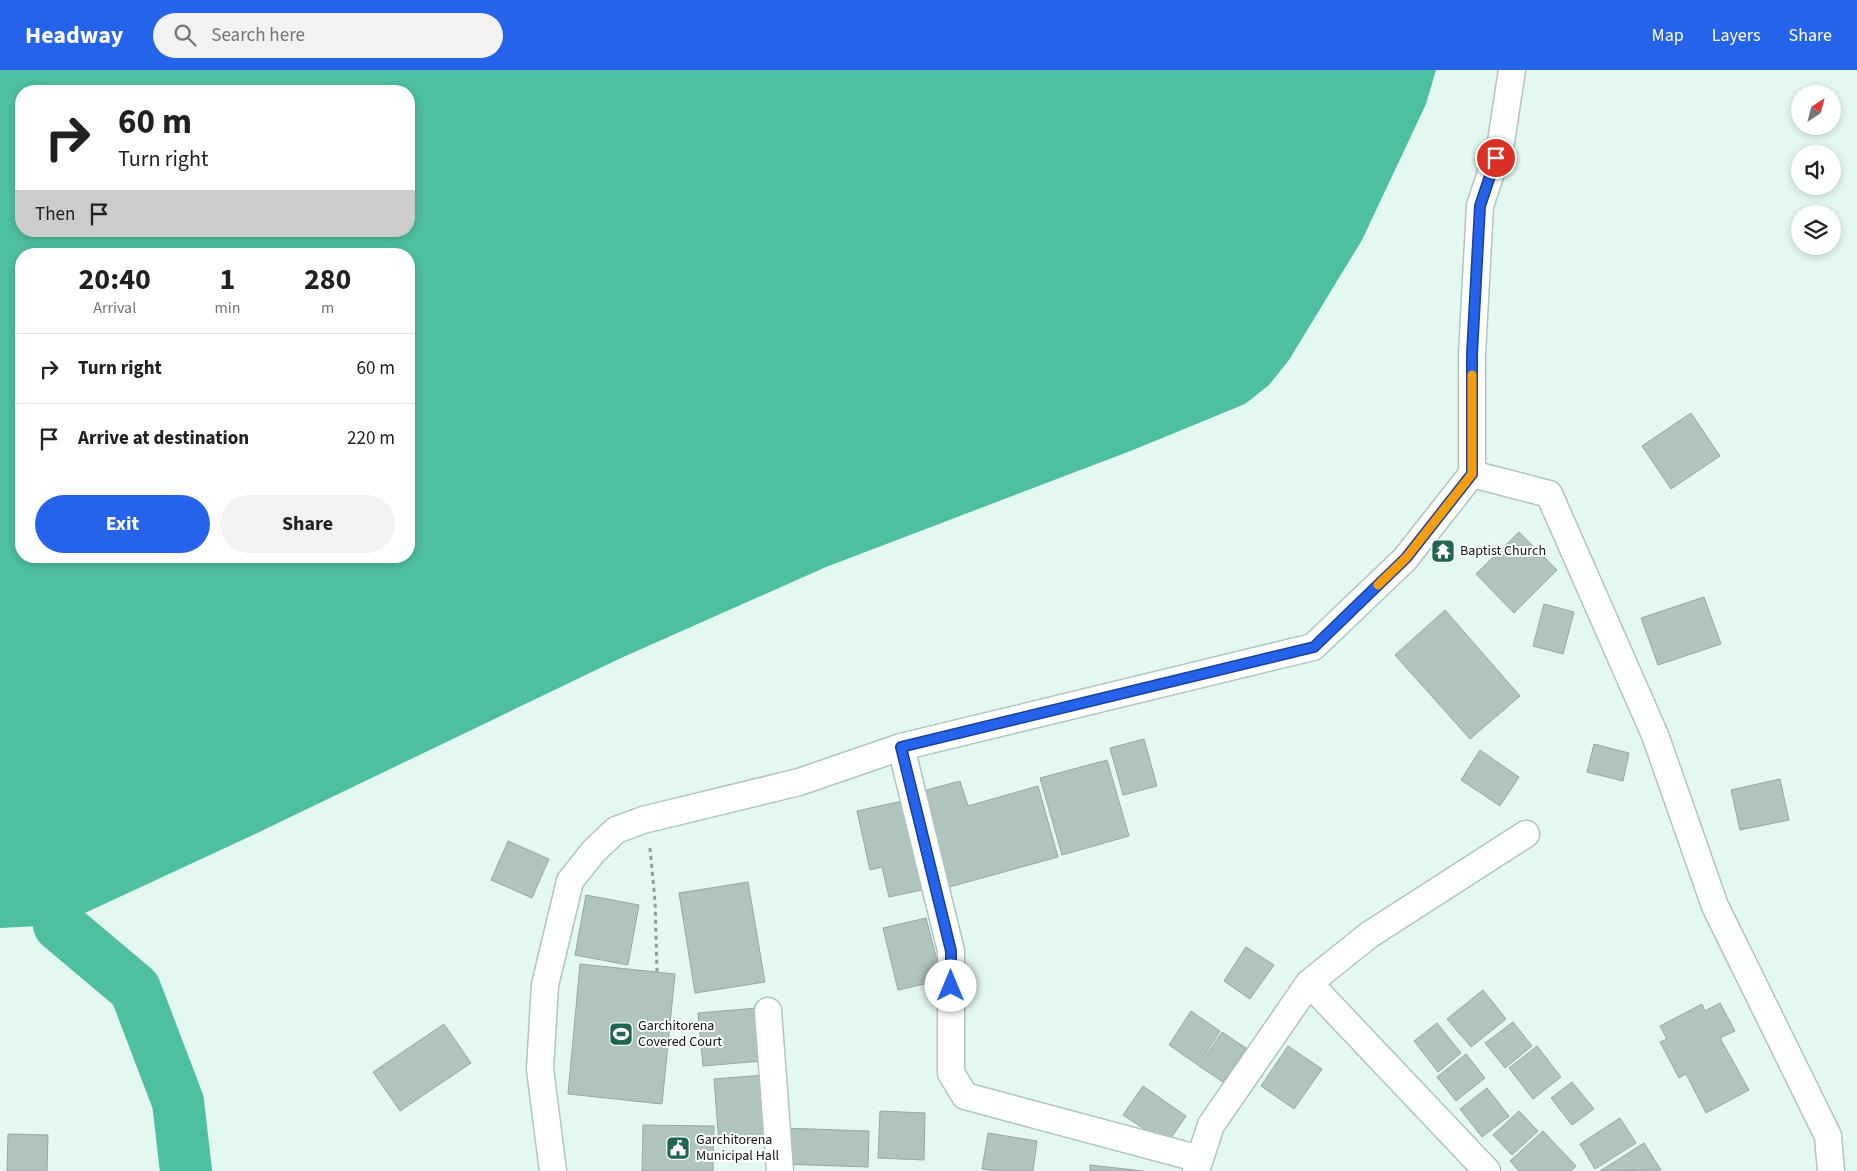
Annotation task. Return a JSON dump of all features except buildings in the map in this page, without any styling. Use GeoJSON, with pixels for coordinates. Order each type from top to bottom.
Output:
{"type":"FeatureCollection","features":[{"type":"Feature","properties":{"kind":"street"},"geometry":{"type":"LineString","coordinates":[[553,1171],[540,1069],[545,985],[570,881],[593,852],[616,830],[643,820],[799,782],[901,747],[1314,647],[1406,558],[1472,474],[1472,354],[1480,206],[1502,142],[1512,70]]}},
{"type":"Feature","properties":{"kind":"street"},"geometry":{"type":"LineString","coordinates":[[1472,474],[1549,494],[1655,735],[1715,906],[1828,1136],[1831,1171]]}},
{"type":"Feature","properties":{"kind":"street"},"geometry":{"type":"LineString","coordinates":[[901,747],[951,951],[951,1073],[965,1096],[1198,1165],[1211,1125],[1309,983],[1370,935],[1526,834]]}},
{"type":"Feature","properties":{"kind":"street"},"geometry":{"type":"LineString","coordinates":[[1309,983],[1487,1171]]}},
{"type":"Feature","properties":{"kind":"street"},"geometry":{"type":"LineString","coordinates":[[768,1011],[780,1171]]}},
{"type":"Feature","properties":{"kind":"path"},"geometry":{"type":"LineString","coordinates":[[643,820],[650,844],[656,900],[657,972]]}},
{"type":"Feature","properties":{"kind":"shaded area"},"geometry":{"type":"Polygon","coordinates":[[[0,70],[1436,70],[1426,104],[1362,240],[1289,360],[1269,385],[1245,404],[1133,450],[826,567],[621,658],[253,835],[59,925],[0,928],[0,70]]]}},
{"type":"Feature","properties":{"kind":"waterway"},"geometry":{"type":"LineString","coordinates":[[59,925],[135,989],[178,1102],[186,1171]]}},
{"type":"Feature","properties":{"kind":"slow traffic"},"geometry":{"type":"LineString","coordinates":[[1378,585],[1406,558],[1472,474],[1472,375]]}},
{"type":"Feature","properties":{"kind":"place","name":"Baptist Church"},"geometry":{"type":"Point","coordinates":[1443,551]}},
{"type":"Feature","properties":{"kind":"place","name":"Garchitorena Covered Court"},"geometry":{"type":"Point","coordinates":[621,1034]}},
{"type":"Feature","properties":{"kind":"place","name":"Garchitorena Municipal Hall"},"geometry":{"type":"Point","coordinates":[678,1148]}},
{"type":"Feature","properties":{"kind":"route"},"geometry":{"type":"LineString","coordinates":[[951,986],[951,951],[901,747],[1314,647],[1406,558],[1472,474],[1472,354],[1480,206],[1496,158]]}}]}
